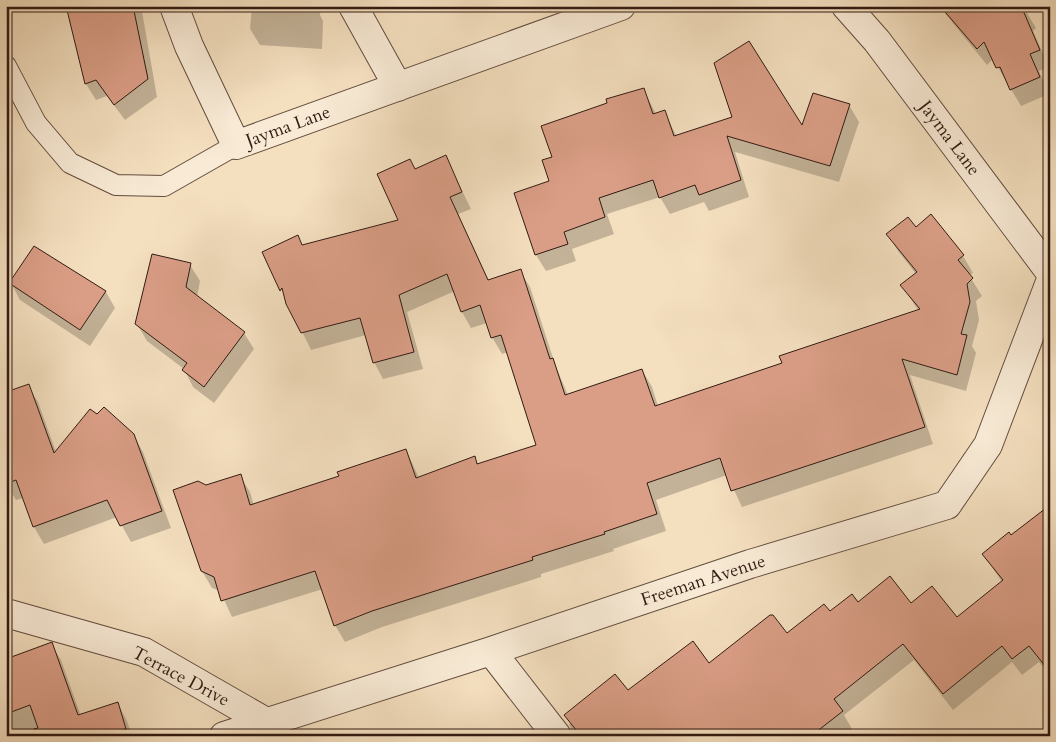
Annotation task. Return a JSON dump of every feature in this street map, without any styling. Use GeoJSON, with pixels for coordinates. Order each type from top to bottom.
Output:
{"type":"FeatureCollection","features":[{"type":"Feature","properties":{"kind":"street","name":"Jayma Lane"},"geometry":{"type":"LineString","coordinates":[[174,6],[189,46],[236,145],[622,6]]}},
{"type":"Feature","properties":{"kind":"street"},"geometry":{"type":"LineString","coordinates":[[353,6],[398,87]]}},
{"type":"Feature","properties":{"kind":"street","name":"Jayma Lane"},"geometry":{"type":"LineString","coordinates":[[846,6],[877,41],[1050,272]]}},
{"type":"Feature","properties":{"kind":"street","name":"Freeman Avenue"},"geometry":{"type":"LineString","coordinates":[[224,736],[491,651],[750,564],[947,505],[988,444],[1050,282]]}},
{"type":"Feature","properties":{"kind":"street","name":"Terrace Drive"},"geometry":{"type":"LineString","coordinates":[[6,612],[144,652],[266,722]]}},
{"type":"Feature","properties":{"kind":"street"},"geometry":{"type":"LineString","coordinates":[[491,651],[557,736]]}},
{"type":"Feature","properties":{"kind":"lane"},"geometry":{"type":"LineString","coordinates":[[6,66],[36,123],[70,163],[116,185],[164,186],[236,145]]}},
{"type":"Feature","properties":{"kind":"building"},"geometry":{"type":"Polygon","coordinates":[[[66,6],[133,6],[148,79],[114,105],[96,80],[85,84],[66,6]]]}},
{"type":"Feature","properties":{"kind":"building"},"geometry":{"type":"Polygon","coordinates":[[[940,6],[1024,6],[1022,8],[1040,50],[1030,54],[1040,77],[1010,90],[1000,67],[996,68],[984,42],[977,49],[940,6]]]}},
{"type":"Feature","properties":{"kind":"building"},"geometry":{"type":"Polygon","coordinates":[[[749,41],[802,125],[813,93],[850,104],[830,166],[727,136],[741,180],[699,195],[695,185],[659,198],[653,180],[599,198],[605,217],[564,232],[568,244],[535,255],[514,193],[549,181],[542,160],[552,157],[541,126],[607,103],[606,99],[644,88],[653,114],[665,110],[674,136],[732,117],[714,63],[749,41]]]}},
{"type":"Feature","properties":{"kind":"building"},"geometry":{"type":"Polygon","coordinates":[[[446,155],[462,192],[450,197],[488,280],[521,269],[550,359],[553,358],[565,395],[642,369],[655,406],[782,363],[779,356],[920,309],[900,285],[917,272],[886,234],[908,217],[916,227],[931,214],[964,255],[958,260],[973,278],[967,284],[970,302],[961,334],[967,335],[957,375],[902,359],[925,427],[731,491],[720,458],[647,483],[657,514],[604,532],[605,534],[532,557],[533,560],[372,611],[334,626],[315,571],[221,601],[214,577],[201,571],[173,490],[198,481],[206,485],[241,474],[250,505],[339,476],[337,472],[406,449],[416,478],[475,456],[477,464],[536,445],[501,335],[491,338],[480,305],[461,312],[447,274],[399,295],[414,352],[373,363],[360,318],[301,333],[286,304],[282,288],[280,291],[262,252],[298,235],[302,245],[398,220],[377,174],[410,159],[415,169],[446,155]]]}},
{"type":"Feature","properties":{"kind":"building"},"geometry":{"type":"Polygon","coordinates":[[[34,246],[106,291],[80,330],[9,283],[34,246]]]}},
{"type":"Feature","properties":{"kind":"building"},"geometry":{"type":"Polygon","coordinates":[[[152,254],[191,263],[186,287],[245,332],[204,387],[182,370],[187,363],[135,324],[152,254]]]}},
{"type":"Feature","properties":{"kind":"building"},"geometry":{"type":"Polygon","coordinates":[[[29,384],[54,453],[90,409],[97,414],[104,407],[134,434],[162,511],[120,526],[107,500],[33,527],[16,480],[6,484],[6,392],[29,384]]]}},
{"type":"Feature","properties":{"kind":"building"},"geometry":{"type":"Polygon","coordinates":[[[1050,505],[1050,672],[1029,646],[1012,659],[1002,646],[943,694],[903,644],[834,699],[843,711],[811,736],[581,736],[564,715],[615,674],[628,690],[693,641],[709,663],[770,615],[773,615],[787,633],[824,604],[830,611],[852,594],[858,602],[890,576],[911,603],[932,586],[957,617],[1003,580],[982,554],[1009,532],[1011,535],[1050,505]]]}},
{"type":"Feature","properties":{"kind":"building"},"geometry":{"type":"Polygon","coordinates":[[[52,642],[78,715],[118,702],[126,729],[106,736],[35,736],[34,729],[38,728],[30,705],[6,714],[6,659],[52,642]]]}}]}
